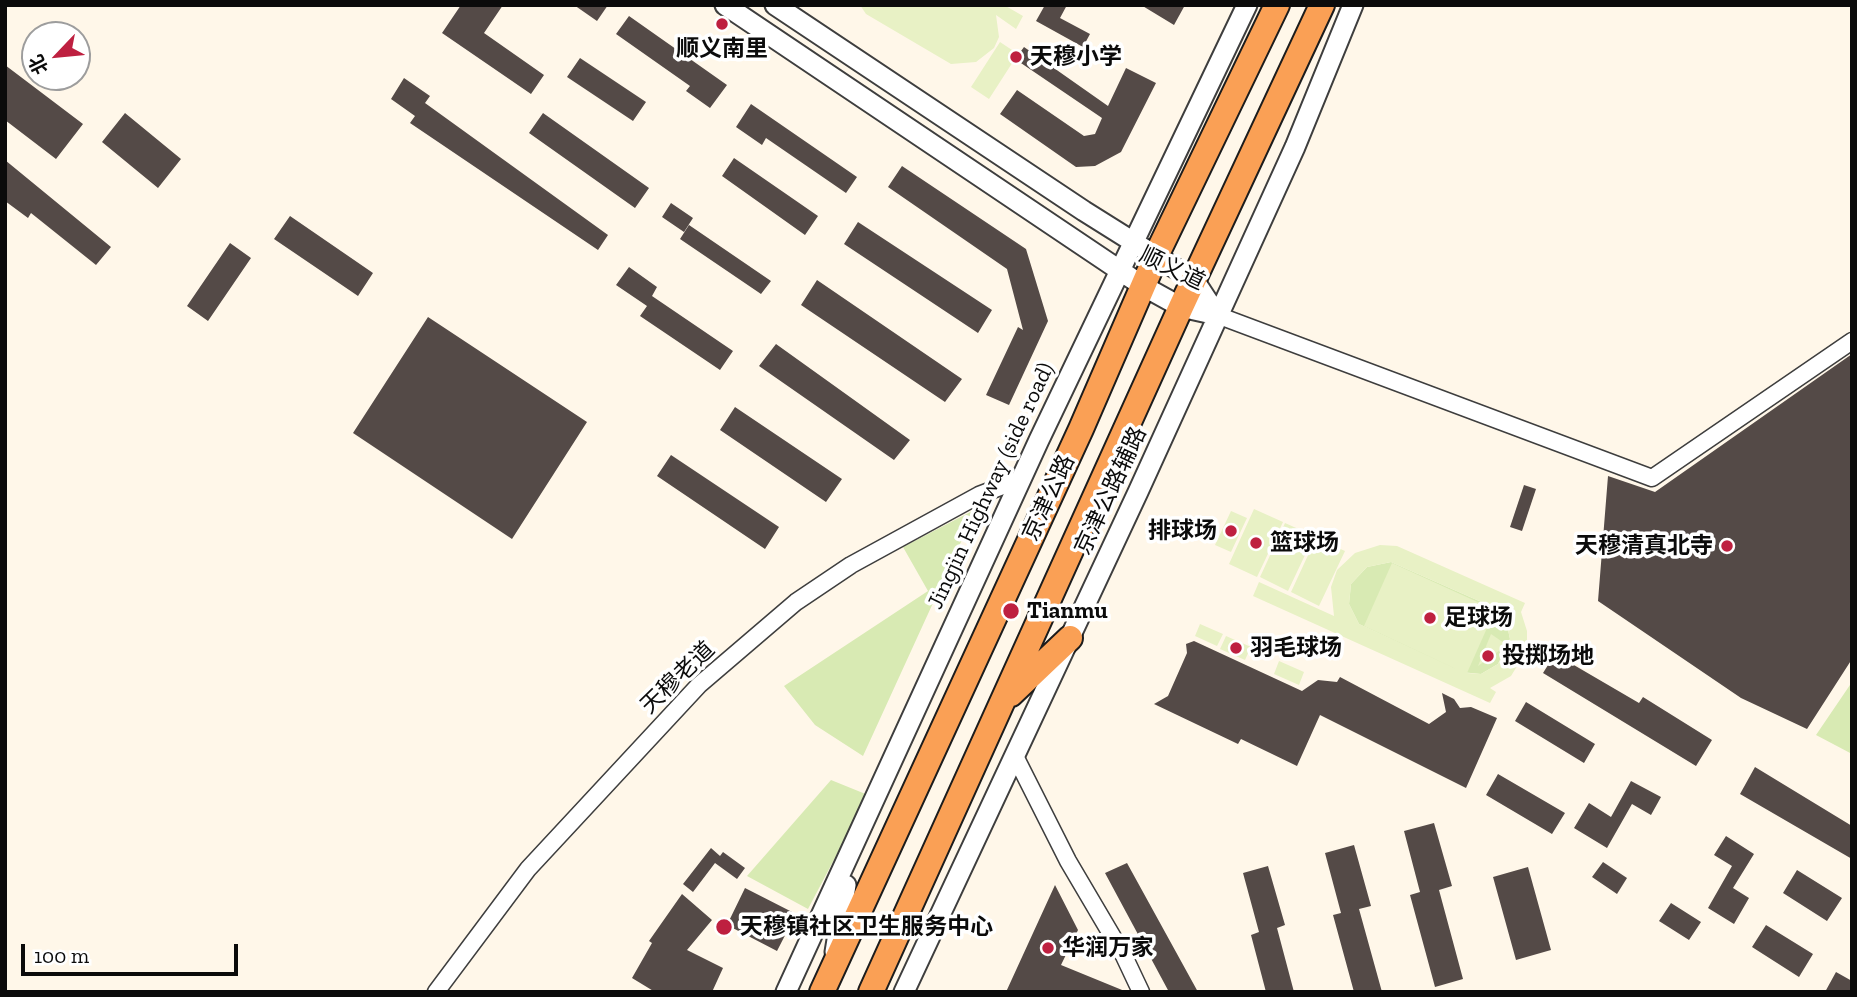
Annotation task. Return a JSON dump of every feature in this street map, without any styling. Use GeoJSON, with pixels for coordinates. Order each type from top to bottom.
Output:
{"type":"FeatureCollection","features":[{"type":"Feature","properties":{"kind":"highway","name":"京津公路"},"geometry":{"type":"LineString","coordinates":[[822,992],[1075,441],[1156,256],[1277,5]]}},
{"type":"Feature","properties":{"kind":"highway","name":"京津公路"},"geometry":{"type":"LineString","coordinates":[[872,992],[1181,307],[1322,5]]}},
{"type":"Feature","properties":{"kind":"highway"},"geometry":{"type":"LineString","coordinates":[[1003,701],[1070,638]]}},
{"type":"Feature","properties":{"kind":"street","name":"顺义道"},"geometry":{"type":"LineString","coordinates":[[725,5],[1119,271],[1181,307],[1217,315]]}},
{"type":"Feature","properties":{"kind":"street","name":"顺义道"},"geometry":{"type":"LineString","coordinates":[[775,5],[1194,280],[1217,315]]}},
{"type":"Feature","properties":{"kind":"street","name":"Jingjin Highway (side road)"},"geometry":{"type":"LineString","coordinates":[[786,992],[1021,479],[1247,5]]}},
{"type":"Feature","properties":{"kind":"street","name":"京津公路辅路"},"geometry":{"type":"LineString","coordinates":[[904,992],[1016,756],[1295,147],[1353,5]]}},
{"type":"Feature","properties":{"kind":"street"},"geometry":{"type":"LineString","coordinates":[[800,55],[816,32]]}},
{"type":"Feature","properties":{"kind":"street"},"geometry":{"type":"LineString","coordinates":[[1217,315],[1652,478],[1852,341]]}},
{"type":"Feature","properties":{"kind":"street","name":"天穆老道"},"geometry":{"type":"LineString","coordinates":[[436,992],[528,869],[699,685],[796,602],[851,565],[979,495],[1021,479]]}},
{"type":"Feature","properties":{"kind":"street"},"geometry":{"type":"LineString","coordinates":[[1016,756],[1069,861],[1124,956],[1141,992]]}},
{"type":"Feature","properties":{"kind":"street"},"geometry":{"type":"LineString","coordinates":[[834,964],[841,906],[860,830]]}},
{"type":"Feature","properties":{"kind":"green space"},"geometry":{"type":"Polygon","coordinates":[[[860,5],[1004,5],[1023,16],[1016,29],[996,15],[999,37],[994,48],[976,62],[951,64],[866,14],[860,5]]]}},
{"type":"Feature","properties":{"kind":"green space"},"geometry":{"type":"Polygon","coordinates":[[[1000,42],[1018,54],[989,99],[971,87],[1000,42]]]}},
{"type":"Feature","properties":{"kind":"green space"},"geometry":{"type":"Polygon","coordinates":[[[976,509],[863,756],[815,725],[784,686],[928,591],[903,547],[976,509]]]}},
{"type":"Feature","properties":{"kind":"green space","name":"篮球场"},"geometry":{"type":"Polygon","coordinates":[[[1254,509],[1283,522],[1257,577],[1229,564],[1254,509]]]}},
{"type":"Feature","properties":{"kind":"green space","name":"排球场"},"geometry":{"type":"Polygon","coordinates":[[[1231,511],[1247,518],[1231,552],[1215,545],[1231,511]]]}},
{"type":"Feature","properties":{"kind":"green space","name":"篮球场"},"geometry":{"type":"Polygon","coordinates":[[[1285,523],[1314,536],[1288,591],[1260,577],[1285,523]]]}},
{"type":"Feature","properties":{"kind":"green space","name":"篮球场"},"geometry":{"type":"Polygon","coordinates":[[[1316,538],[1345,551],[1319,606],[1291,592],[1316,538]]]}},
{"type":"Feature","properties":{"kind":"green space"},"geometry":{"type":"Polygon","coordinates":[[[1380,545],[1397,546],[1525,603],[1521,612],[1527,631],[1527,650],[1511,676],[1490,688],[1496,692],[1490,703],[1253,596],[1259,582],[1334,616],[1331,587],[1337,570],[1355,553],[1380,545]],[[1391,562],[1367,567],[1351,584],[1349,604],[1359,624],[1465,673],[1364,626],[1392,563],[1495,610],[1467,673],[1481,674],[1498,664],[1510,639],[1507,625],[1495,608],[1391,562]]]}},
{"type":"Feature","properties":{"kind":"green space","name":"足球场"},"geometry":{"type":"Polygon","coordinates":[[[1391,562],[1495,608],[1507,625],[1510,639],[1498,664],[1481,674],[1461,672],[1359,624],[1349,604],[1351,584],[1367,567],[1391,562]]]}},
{"type":"Feature","properties":{"kind":"green space"},"geometry":{"type":"Polygon","coordinates":[[[1200,624],[1223,634],[1217,646],[1195,636],[1200,624]]]}},
{"type":"Feature","properties":{"kind":"green space","name":"投掷场地"},"geometry":{"type":"Polygon","coordinates":[[[1491,634],[1507,645],[1478,666],[1491,634]]]}},
{"type":"Feature","properties":{"kind":"green space","name":"羽毛球场"},"geometry":{"type":"Polygon","coordinates":[[[1226,636],[1251,647],[1245,660],[1220,649],[1226,636]]]}},
{"type":"Feature","properties":{"kind":"green space","name":"羽毛球场"},"geometry":{"type":"Polygon","coordinates":[[[1279,661],[1304,672],[1299,685],[1274,674],[1279,661]]]}},
{"type":"Feature","properties":{"kind":"green space"},"geometry":{"type":"Polygon","coordinates":[[[1852,682],[1852,754],[1816,735],[1852,682]]]}},
{"type":"Feature","properties":{"kind":"green space"},"geometry":{"type":"Polygon","coordinates":[[[831,780],[868,795],[808,909],[747,876],[831,780]]]}},
{"type":"Feature","properties":{"kind":"building"},"geometry":{"type":"Polygon","coordinates":[[[461,5],[503,5],[484,33],[544,75],[531,94],[442,33],[461,5]]]}},
{"type":"Feature","properties":{"kind":"building"},"geometry":{"type":"Polygon","coordinates":[[[574,5],[608,5],[597,21],[574,5]]]}},
{"type":"Feature","properties":{"kind":"building"},"geometry":{"type":"Polygon","coordinates":[[[1045,5],[1067,5],[1060,18],[1090,34],[1083,47],[1036,21],[1045,5]]]}},
{"type":"Feature","properties":{"kind":"building"},"geometry":{"type":"Polygon","coordinates":[[[1141,5],[1185,5],[1174,25],[1141,5]]]}},
{"type":"Feature","properties":{"kind":"building"},"geometry":{"type":"Polygon","coordinates":[[[629,16],[727,85],[710,108],[686,91],[690,86],[616,34],[629,16]]]}},
{"type":"Feature","properties":{"kind":"building"},"geometry":{"type":"Polygon","coordinates":[[[1024,47],[1108,106],[1126,68],[1156,83],[1121,152],[1095,166],[1076,167],[1000,114],[1017,90],[1084,136],[1095,134],[1102,118],[1015,59],[1024,47]]]}},
{"type":"Feature","properties":{"kind":"building"},"geometry":{"type":"Polygon","coordinates":[[[580,58],[646,102],[633,121],[567,77],[580,58]]]}},
{"type":"Feature","properties":{"kind":"building"},"geometry":{"type":"Polygon","coordinates":[[[5,65],[21,77],[21,91],[39,91],[83,124],[56,159],[5,120],[5,65]]]}},
{"type":"Feature","properties":{"kind":"building"},"geometry":{"type":"Polygon","coordinates":[[[404,78],[430,96],[425,103],[608,235],[598,250],[410,123],[415,116],[391,99],[404,78]]]}},
{"type":"Feature","properties":{"kind":"building"},"geometry":{"type":"Polygon","coordinates":[[[751,104],[857,177],[846,193],[766,138],[762,145],[736,127],[751,104]]]}},
{"type":"Feature","properties":{"kind":"building"},"geometry":{"type":"Polygon","coordinates":[[[125,113],[181,159],[158,188],[102,142],[125,113]]]}},
{"type":"Feature","properties":{"kind":"building"},"geometry":{"type":"Polygon","coordinates":[[[543,113],[649,188],[635,208],[529,133],[543,113]]]}},
{"type":"Feature","properties":{"kind":"building"},"geometry":{"type":"Polygon","coordinates":[[[734,158],[818,216],[805,235],[722,176],[734,158]]]}},
{"type":"Feature","properties":{"kind":"building"},"geometry":{"type":"Polygon","coordinates":[[[5,160],[111,247],[96,265],[31,213],[28,218],[5,201],[5,160]]]}},
{"type":"Feature","properties":{"kind":"building"},"geometry":{"type":"Polygon","coordinates":[[[902,166],[1026,249],[1048,321],[1009,405],[986,395],[1018,327],[1023,330],[1007,269],[888,187],[902,166]]]}},
{"type":"Feature","properties":{"kind":"building"},"geometry":{"type":"Polygon","coordinates":[[[671,203],[693,218],[684,232],[662,217],[671,203]]]}},
{"type":"Feature","properties":{"kind":"building"},"geometry":{"type":"Polygon","coordinates":[[[290,216],[373,273],[358,296],[274,239],[290,216]]]}},
{"type":"Feature","properties":{"kind":"building"},"geometry":{"type":"Polygon","coordinates":[[[858,222],[992,310],[978,333],[844,244],[858,222]]]}},
{"type":"Feature","properties":{"kind":"building"},"geometry":{"type":"Polygon","coordinates":[[[689,225],[771,281],[761,294],[680,239],[689,225]]]}},
{"type":"Feature","properties":{"kind":"building"},"geometry":{"type":"Polygon","coordinates":[[[230,243],[251,258],[208,321],[187,306],[230,243]]]}},
{"type":"Feature","properties":{"kind":"building"},"geometry":{"type":"Polygon","coordinates":[[[629,267],[657,287],[652,296],[733,351],[720,370],[640,316],[647,306],[616,285],[629,267]]]}},
{"type":"Feature","properties":{"kind":"building"},"geometry":{"type":"Polygon","coordinates":[[[817,280],[962,379],[945,402],[801,305],[817,280]]]}},
{"type":"Feature","properties":{"kind":"building"},"geometry":{"type":"Polygon","coordinates":[[[428,317],[587,422],[512,539],[353,433],[428,317]]]}},
{"type":"Feature","properties":{"kind":"building"},"geometry":{"type":"Polygon","coordinates":[[[776,344],[910,440],[894,460],[759,366],[776,344]]]}},
{"type":"Feature","properties":{"kind":"building","name":"天穆清真北寺"},"geometry":{"type":"Polygon","coordinates":[[[1852,354],[1852,659],[1807,729],[1741,698],[1598,601],[1608,476],[1655,492],[1852,354]]]}},
{"type":"Feature","properties":{"kind":"building"},"geometry":{"type":"Polygon","coordinates":[[[735,407],[842,479],[826,502],[720,430],[735,407]]]}},
{"type":"Feature","properties":{"kind":"building"},"geometry":{"type":"Polygon","coordinates":[[[671,455],[779,527],[765,549],[657,476],[671,455]]]}},
{"type":"Feature","properties":{"kind":"building"},"geometry":{"type":"Polygon","coordinates":[[[1524,485],[1536,489],[1522,531],[1510,527],[1524,485]]]}},
{"type":"Feature","properties":{"kind":"building"},"geometry":{"type":"Polygon","coordinates":[[[1194,641],[1302,691],[1318,680],[1337,682],[1340,677],[1429,724],[1446,712],[1442,693],[1454,699],[1460,708],[1471,707],[1497,718],[1466,788],[1320,715],[1297,766],[1241,739],[1238,744],[1154,704],[1168,696],[1187,653],[1186,644],[1194,641]]]}},
{"type":"Feature","properties":{"kind":"building"},"geometry":{"type":"Polygon","coordinates":[[[1555,654],[1639,703],[1643,697],[1712,740],[1696,766],[1543,673],[1555,654]]]}},
{"type":"Feature","properties":{"kind":"building"},"geometry":{"type":"Polygon","coordinates":[[[1526,702],[1595,744],[1584,763],[1515,721],[1526,702]]]}},
{"type":"Feature","properties":{"kind":"building"},"geometry":{"type":"Polygon","coordinates":[[[1755,767],[1852,826],[1852,859],[1740,794],[1755,767]]]}},
{"type":"Feature","properties":{"kind":"building"},"geometry":{"type":"Polygon","coordinates":[[[1498,774],[1565,813],[1552,834],[1486,795],[1498,774]]]}},
{"type":"Feature","properties":{"kind":"building"},"geometry":{"type":"Polygon","coordinates":[[[1631,781],[1661,797],[1651,815],[1632,804],[1607,848],[1574,828],[1589,803],[1611,817],[1631,781]]]}},
{"type":"Feature","properties":{"kind":"building"},"geometry":{"type":"Polygon","coordinates":[[[1434,823],[1452,886],[1439,890],[1463,979],[1435,987],[1410,895],[1420,892],[1404,831],[1434,823]]]}},
{"type":"Feature","properties":{"kind":"building"},"geometry":{"type":"Polygon","coordinates":[[[1726,836],[1754,854],[1733,888],[1749,898],[1734,924],[1708,908],[1732,866],[1714,855],[1726,836]]]}},
{"type":"Feature","properties":{"kind":"building"},"geometry":{"type":"Polygon","coordinates":[[[1354,845],[1371,906],[1359,909],[1382,992],[1354,992],[1333,915],[1341,913],[1325,853],[1354,845]]]}},
{"type":"Feature","properties":{"kind":"building"},"geometry":{"type":"Polygon","coordinates":[[[711,848],[720,856],[723,852],[745,868],[737,879],[715,863],[693,892],[683,884],[711,848]]]}},
{"type":"Feature","properties":{"kind":"building"},"geometry":{"type":"Polygon","coordinates":[[[1603,862],[1627,878],[1617,894],[1592,877],[1603,862]]]}},
{"type":"Feature","properties":{"kind":"building"},"geometry":{"type":"Polygon","coordinates":[[[1127,863],[1198,992],[1169,992],[1105,873],[1127,863]]]}},
{"type":"Feature","properties":{"kind":"building"},"geometry":{"type":"Polygon","coordinates":[[[1268,866],[1285,925],[1277,928],[1294,992],[1266,992],[1251,935],[1259,932],[1243,873],[1268,866]]]}},
{"type":"Feature","properties":{"kind":"building"},"geometry":{"type":"Polygon","coordinates":[[[1528,867],[1551,950],[1516,960],[1493,877],[1528,867]]]}},
{"type":"Feature","properties":{"kind":"building"},"geometry":{"type":"Polygon","coordinates":[[[1797,870],[1842,898],[1827,921],[1783,893],[1797,870]]]}},
{"type":"Feature","properties":{"kind":"building","name":"华润万家"},"geometry":{"type":"Polygon","coordinates":[[[1055,885],[1078,930],[1061,965],[1127,992],[1006,992],[1055,885]]]}},
{"type":"Feature","properties":{"kind":"building"},"geometry":{"type":"Polygon","coordinates":[[[745,888],[796,914],[777,951],[727,925],[745,888]]]}},
{"type":"Feature","properties":{"kind":"building"},"geometry":{"type":"Polygon","coordinates":[[[682,894],[712,920],[687,950],[723,968],[712,992],[655,992],[632,978],[652,943],[649,941],[682,894]]]}},
{"type":"Feature","properties":{"kind":"building"},"geometry":{"type":"Polygon","coordinates":[[[1671,903],[1701,922],[1689,940],[1659,921],[1671,903]]]}},
{"type":"Feature","properties":{"kind":"building"},"geometry":{"type":"Polygon","coordinates":[[[1766,925],[1813,954],[1799,977],[1752,947],[1766,925]]]}},
{"type":"Feature","properties":{"kind":"building"},"geometry":{"type":"Polygon","coordinates":[[[1836,972],[1852,981],[1852,992],[1825,992],[1836,972]]]}},
{"type":"Feature","properties":{"kind":"place","name":"顺义南里"},"geometry":{"type":"Point","coordinates":[722,24]}},
{"type":"Feature","properties":{"kind":"place","name":"天穆小学"},"geometry":{"type":"Point","coordinates":[1016,57]}},
{"type":"Feature","properties":{"kind":"place","name":"排球场"},"geometry":{"type":"Point","coordinates":[1231,531]}},
{"type":"Feature","properties":{"kind":"place","name":"篮球场"},"geometry":{"type":"Point","coordinates":[1256,543]}},
{"type":"Feature","properties":{"kind":"place","name":"天穆清真北寺"},"geometry":{"type":"Point","coordinates":[1727,546]}},
{"type":"Feature","properties":{"kind":"place","name":"Tianmu"},"geometry":{"type":"Point","coordinates":[1011,611]}},
{"type":"Feature","properties":{"kind":"place","name":"足球场"},"geometry":{"type":"Point","coordinates":[1430,618]}},
{"type":"Feature","properties":{"kind":"place","name":"羽毛球场"},"geometry":{"type":"Point","coordinates":[1236,648]}},
{"type":"Feature","properties":{"kind":"place","name":"投掷场地"},"geometry":{"type":"Point","coordinates":[1488,656]}},
{"type":"Feature","properties":{"kind":"place","name":"天穆镇社区卫生服务中心"},"geometry":{"type":"Point","coordinates":[724,927]}},
{"type":"Feature","properties":{"kind":"place","name":"华润万家"},"geometry":{"type":"Point","coordinates":[1048,948]}}]}
